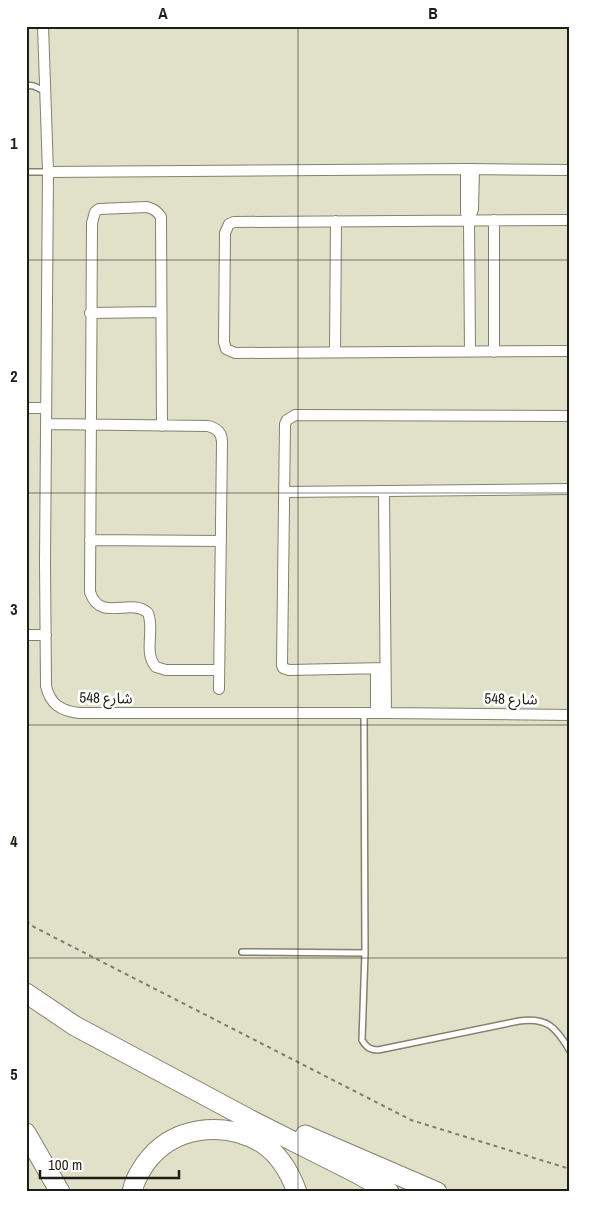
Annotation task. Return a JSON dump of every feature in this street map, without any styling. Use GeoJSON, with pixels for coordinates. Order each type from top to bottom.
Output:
{"type":"FeatureCollection","features":[{"type":"Feature","properties":{"kind":"highway"},"geometry":{"type":"LineString","coordinates":[[26,993],[75,1026],[389,1192]]}},
{"type":"Feature","properties":{"kind":"highway"},"geometry":{"type":"LineString","coordinates":[[170,1077],[437,1192]]}},
{"type":"Feature","properties":{"kind":"highway"},"geometry":{"type":"LineString","coordinates":[[132,1192],[138,1174],[160,1146],[179,1135],[197,1130],[218,1129],[242,1133],[263,1144],[282,1163],[291,1176],[297,1192]]}},
{"type":"Feature","properties":{"kind":"highway"},"geometry":{"type":"LineString","coordinates":[[26,1133],[60,1192]]}},
{"type":"Feature","properties":{"kind":"highway"},"geometry":{"type":"LineString","coordinates":[[26,1159],[52,1192]]}},
{"type":"Feature","properties":{"kind":"street","name":"شارع 548"},"geometry":{"type":"LineString","coordinates":[[43,26],[48,172],[46,408],[46,686],[48,696],[54,703],[69,712],[381,712],[570,715]]}},
{"type":"Feature","properties":{"kind":"street"},"geometry":{"type":"LineString","coordinates":[[470,169],[473,209],[469,220],[470,352]]}},
{"type":"Feature","properties":{"kind":"street"},"geometry":{"type":"LineString","coordinates":[[48,172],[570,170]]}},
{"type":"Feature","properties":{"kind":"street"},"geometry":{"type":"LineString","coordinates":[[162,426],[161,218],[158,212],[147,207],[104,207],[95,212],[92,222],[89,586],[91,598],[105,608],[141,608],[148,613],[150,622],[150,658],[160,670],[219,670]]}},
{"type":"Feature","properties":{"kind":"street"},"geometry":{"type":"LineString","coordinates":[[494,220],[494,352]]}},
{"type":"Feature","properties":{"kind":"street"},"geometry":{"type":"LineString","coordinates":[[570,220],[238,222],[229,224],[225,233],[224,342],[226,349],[236,353],[570,351]]}},
{"type":"Feature","properties":{"kind":"street"},"geometry":{"type":"LineString","coordinates":[[336,221],[336,352]]}},
{"type":"Feature","properties":{"kind":"street"},"geometry":{"type":"LineString","coordinates":[[90,313],[161,312]]}},
{"type":"Feature","properties":{"kind":"street"},"geometry":{"type":"LineString","coordinates":[[26,408],[46,408]]}},
{"type":"Feature","properties":{"kind":"street"},"geometry":{"type":"LineString","coordinates":[[381,669],[289,670],[283,668],[286,420],[290,417],[570,416]]}},
{"type":"Feature","properties":{"kind":"street"},"geometry":{"type":"LineString","coordinates":[[46,424],[208,426],[217,429],[220,433],[222,438],[219,689]]}},
{"type":"Feature","properties":{"kind":"street"},"geometry":{"type":"LineString","coordinates":[[284,492],[570,489]]}},
{"type":"Feature","properties":{"kind":"street"},"geometry":{"type":"LineString","coordinates":[[381,712],[384,492]]}},
{"type":"Feature","properties":{"kind":"street"},"geometry":{"type":"LineString","coordinates":[[90,540],[220,541]]}},
{"type":"Feature","properties":{"kind":"street"},"geometry":{"type":"LineString","coordinates":[[26,635],[46,635]]}},
{"type":"Feature","properties":{"kind":"lane"},"geometry":{"type":"LineString","coordinates":[[26,86],[34,86],[44,92]]}},
{"type":"Feature","properties":{"kind":"lane"},"geometry":{"type":"LineString","coordinates":[[26,172],[48,172]]}},
{"type":"Feature","properties":{"kind":"lane"},"geometry":{"type":"LineString","coordinates":[[364,713],[362,1040],[369,1048],[378,1050],[519,1021],[542,1020],[559,1034],[570,1051]]}},
{"type":"Feature","properties":{"kind":"lane"},"geometry":{"type":"LineString","coordinates":[[242,952],[364,953]]}},
{"type":"Feature","properties":{"kind":"path"},"geometry":{"type":"LineString","coordinates":[[26,921],[34,927],[411,1120],[570,1169]]}}]}
